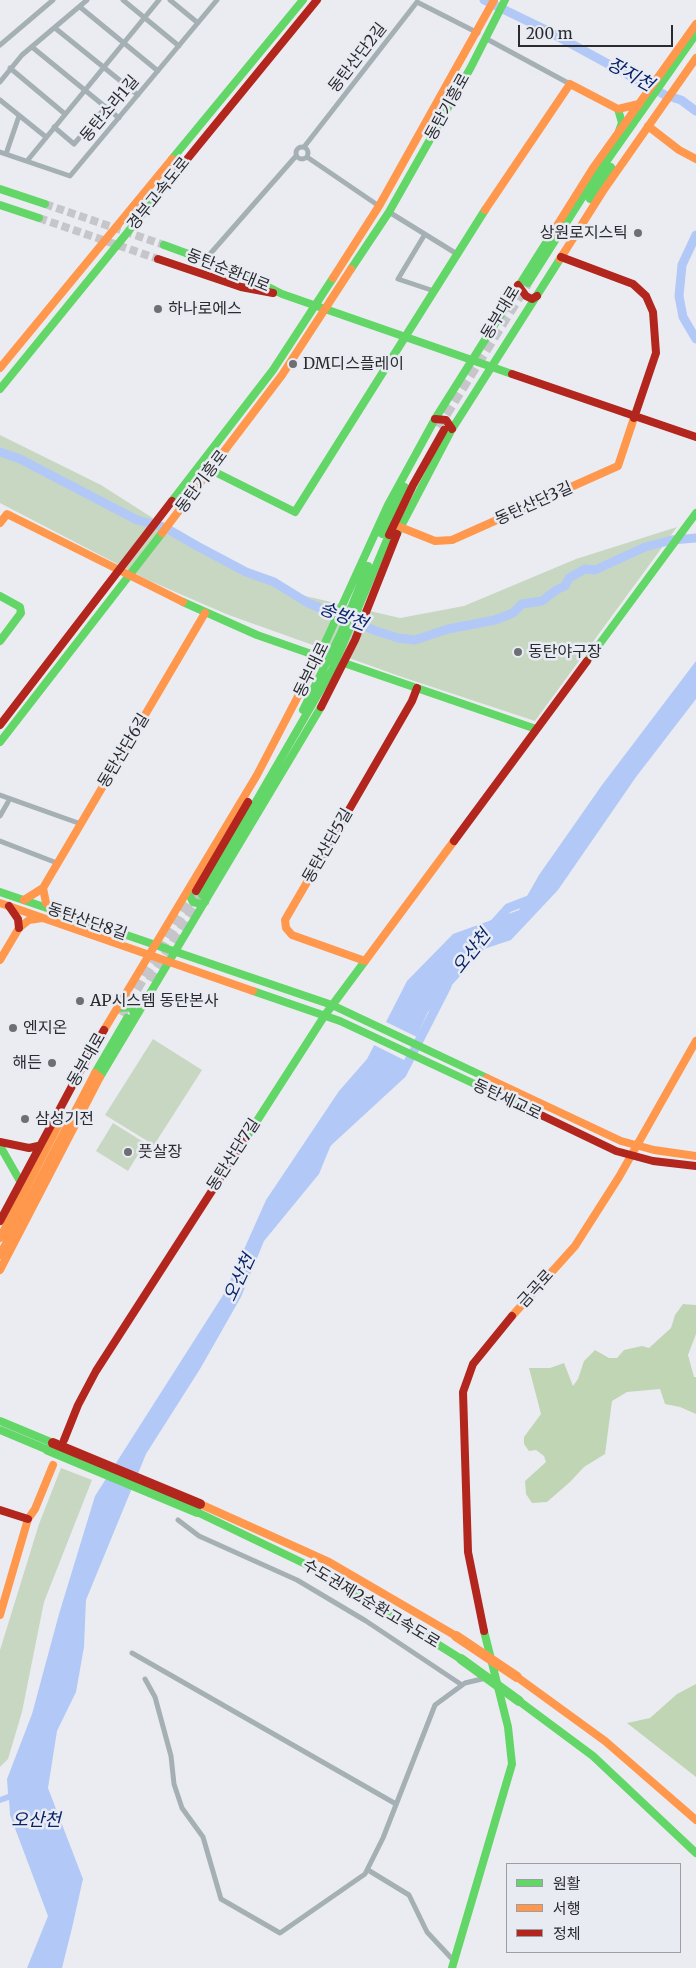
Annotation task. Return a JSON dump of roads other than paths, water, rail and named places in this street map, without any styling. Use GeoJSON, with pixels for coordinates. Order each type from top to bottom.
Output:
{"type":"FeatureCollection","features":[{"type":"Feature","properties":{"kind":"main road","name":"경부고속도로"},"geometry":{"type":"LineString","coordinates":[[0,368],[303,0]]}},
{"type":"Feature","properties":{"kind":"main road","name":"경부고속도로"},"geometry":{"type":"LineString","coordinates":[[0,388],[317,0]]}},
{"type":"Feature","properties":{"kind":"main road","name":"동탄기흥로"},"geometry":{"type":"LineString","coordinates":[[0,725],[166,520],[389,212],[482,36],[488,23],[494,0]]}},
{"type":"Feature","properties":{"kind":"main road","name":"동탄기흥로"},"geometry":{"type":"LineString","coordinates":[[488,23],[505,0]]}},
{"type":"Feature","properties":{"kind":"main road","name":"동부대로"},"geometry":{"type":"LineString","coordinates":[[668,79],[696,24]]}},
{"type":"Feature","properties":{"kind":"main road","name":"동부대로"},"geometry":{"type":"LineString","coordinates":[[668,79],[696,34]]}},
{"type":"Feature","properties":{"kind":"main road","name":"동탄기흥로"},"geometry":{"type":"LineString","coordinates":[[166,520],[210,470],[271,389],[482,36]]}},
{"type":"Feature","properties":{"kind":"main road","name":"동부대로"},"geometry":{"type":"LineString","coordinates":[[198,895],[344,636],[352,615],[400,527],[472,360],[529,288],[648,104],[696,45]]}},
{"type":"Feature","properties":{"kind":"main road","name":"동부대로"},"geometry":{"type":"LineString","coordinates":[[668,79],[696,58]]}},
{"type":"Feature","properties":{"kind":"main road"},"geometry":{"type":"LineString","coordinates":[[210,470],[295,512],[457,254],[570,84],[618,109],[648,104]]}},
{"type":"Feature","properties":{"kind":"main road","name":"동부대로"},"geometry":{"type":"LineString","coordinates":[[529,288],[561,257],[648,126],[648,104]]}},
{"type":"Feature","properties":{"kind":"main road","name":"동부대로"},"geometry":{"type":"LineString","coordinates":[[198,895],[308,715],[344,636],[394,509],[442,426],[492,366],[529,288],[619,132],[648,104]]}},
{"type":"Feature","properties":{"kind":"main road"},"geometry":{"type":"LineString","coordinates":[[618,109],[622,123],[619,132]]}},
{"type":"Feature","properties":{"kind":"main road"},"geometry":{"type":"LineString","coordinates":[[648,126],[679,150],[696,159]]}},
{"type":"Feature","properties":{"kind":"main road"},"geometry":{"type":"LineString","coordinates":[[0,189],[44,204]]}},
{"type":"Feature","properties":{"kind":"main road"},"geometry":{"type":"LineString","coordinates":[[0,205],[39,218]]}},
{"type":"Feature","properties":{"kind":"main road","name":"동탄순환대로"},"geometry":{"type":"LineString","coordinates":[[164,246],[243,274],[282,294]]}},
{"type":"Feature","properties":{"kind":"main road","name":"동탄산단3길"},"geometry":{"type":"LineString","coordinates":[[400,527],[435,541],[452,540],[618,466],[656,353],[656,332],[650,303],[640,289],[633,284],[561,257]]}},
{"type":"Feature","properties":{"kind":"main road","name":"동탄순환대로"},"geometry":{"type":"LineString","coordinates":[[158,259],[241,287],[282,294]]}},
{"type":"Feature","properties":{"kind":"main road"},"geometry":{"type":"LineString","coordinates":[[282,294],[696,437]]}},
{"type":"Feature","properties":{"kind":"main road"},"geometry":{"type":"LineString","coordinates":[[171,957],[332,1005],[696,513]]}},
{"type":"Feature","properties":{"kind":"main road"},"geometry":{"type":"LineString","coordinates":[[0,523],[7,514],[123,574],[205,613],[257,635],[320,657]]}},
{"type":"Feature","properties":{"kind":"main road","name":"동탄기흥로"},"geometry":{"type":"LineString","coordinates":[[0,742],[123,574]]}},
{"type":"Feature","properties":{"kind":"main road"},"geometry":{"type":"LineString","coordinates":[[0,596],[20,606],[21,613],[0,641]]}},
{"type":"Feature","properties":{"kind":"main road","name":"동탄산단6길"},"geometry":{"type":"LineString","coordinates":[[42,888],[205,613]]}},
{"type":"Feature","properties":{"kind":"main road","name":"동부대로"},"geometry":{"type":"LineString","coordinates":[[0,1221],[38,1146],[124,1016],[171,957],[198,895],[257,775],[320,657],[344,636]]}},
{"type":"Feature","properties":{"kind":"main road","name":"동부대로"},"geometry":{"type":"LineString","coordinates":[[55,1160],[124,1016],[152,951],[198,895],[331,690],[344,664],[344,636]]}},
{"type":"Feature","properties":{"kind":"main road"},"geometry":{"type":"LineString","coordinates":[[331,690],[329,685],[346,648],[344,636]]}},
{"type":"Feature","properties":{"kind":"main road"},"geometry":{"type":"LineString","coordinates":[[344,664],[536,729]]}},
{"type":"Feature","properties":{"kind":"main road"},"geometry":{"type":"LineString","coordinates":[[298,700],[314,688]]}},
{"type":"Feature","properties":{"kind":"main road","name":"동탄산단5길"},"geometry":{"type":"LineString","coordinates":[[365,960],[292,935],[286,928],[285,920],[412,701],[417,688]]}},
{"type":"Feature","properties":{"kind":"main road"},"geometry":{"type":"LineString","coordinates":[[24,900],[37,894],[42,888]]}},
{"type":"Feature","properties":{"kind":"main road"},"geometry":{"type":"LineString","coordinates":[[42,888],[46,903],[56,912]]}},
{"type":"Feature","properties":{"kind":"main road","name":"동탄산단8길"},"geometry":{"type":"LineString","coordinates":[[0,892],[56,912],[152,951]]}},
{"type":"Feature","properties":{"kind":"main road"},"geometry":{"type":"LineString","coordinates":[[4,904],[18,919],[19,928]]}},
{"type":"Feature","properties":{"kind":"main road","name":"동탄산단8길"},"geometry":{"type":"LineString","coordinates":[[4,904],[43,918],[171,957]]}},
{"type":"Feature","properties":{"kind":"main road"},"geometry":{"type":"LineString","coordinates":[[0,960],[3,949],[19,928],[29,920],[43,918]]}},
{"type":"Feature","properties":{"kind":"main road"},"geometry":{"type":"LineString","coordinates":[[171,957],[325,1015]]}},
{"type":"Feature","properties":{"kind":"main road","name":"동탄산단7길"},"geometry":{"type":"LineString","coordinates":[[64,1440],[78,1405],[96,1371],[332,1005]]}},
{"type":"Feature","properties":{"kind":"main road","name":"동탄세교로"},"geometry":{"type":"LineString","coordinates":[[332,1005],[353,1020],[449,1072],[599,1143],[631,1156],[696,1166]]}},
{"type":"Feature","properties":{"kind":"main road","name":"동탄세교로"},"geometry":{"type":"LineString","coordinates":[[325,1015],[353,1020],[455,1063],[597,1131],[637,1146],[696,1156]]}},
{"type":"Feature","properties":{"kind":"main road","name":"동부대로"},"geometry":{"type":"LineString","coordinates":[[0,1238],[35,1168],[124,1016]]}},
{"type":"Feature","properties":{"kind":"main road","name":"동부대로"},"geometry":{"type":"LineString","coordinates":[[0,1255],[124,1016]]}},
{"type":"Feature","properties":{"kind":"main road","name":"금곡로"},"geometry":{"type":"LineString","coordinates":[[453,1965],[512,1764],[508,1727],[494,1676],[470,1560],[463,1392],[473,1364],[506,1322],[575,1246],[637,1146],[696,1041]]}},
{"type":"Feature","properties":{"kind":"main road"},"geometry":{"type":"LineString","coordinates":[[0,1142],[29,1148],[38,1146]]}},
{"type":"Feature","properties":{"kind":"main road"},"geometry":{"type":"LineString","coordinates":[[0,1146],[20,1181]]}},
{"type":"Feature","properties":{"kind":"main road"},"geometry":{"type":"LineString","coordinates":[[0,1260],[55,1160]]}},
{"type":"Feature","properties":{"kind":"main road"},"geometry":{"type":"LineString","coordinates":[[0,1270],[55,1160]]}},
{"type":"Feature","properties":{"kind":"main road","name":"수도권제2순환고속도로"},"geometry":{"type":"LineString","coordinates":[[0,1421],[51,1446],[329,1562],[456,1636],[517,1677],[605,1741],[696,1820]]}},
{"type":"Feature","properties":{"kind":"main road","name":"수도권제2순환고속도로"},"geometry":{"type":"LineString","coordinates":[[0,1430],[51,1446]]}},
{"type":"Feature","properties":{"kind":"main road"},"geometry":{"type":"LineString","coordinates":[[0,1615],[28,1520],[35,1510],[53,1465]]}},
{"type":"Feature","properties":{"kind":"main road","name":"수도권제2순환고속도로"},"geometry":{"type":"LineString","coordinates":[[199,1508],[324,1573],[461,1659],[594,1756],[696,1853]]}},
{"type":"Feature","properties":{"kind":"main road"},"geometry":{"type":"LineString","coordinates":[[0,1510],[28,1520]]}},
{"type":"Feature","properties":{"kind":"street"},"geometry":{"type":"LineString","coordinates":[[0,45],[52,0]]}},
{"type":"Feature","properties":{"kind":"street"},"geometry":{"type":"LineString","coordinates":[[0,82],[10,68],[32,46],[88,0]]}},
{"type":"Feature","properties":{"kind":"street"},"geometry":{"type":"LineString","coordinates":[[123,0],[179,46]]}},
{"type":"Feature","properties":{"kind":"street"},"geometry":{"type":"LineString","coordinates":[[27,161],[159,0]]}},
{"type":"Feature","properties":{"kind":"street"},"geometry":{"type":"LineString","coordinates":[[170,0],[198,23]]}},
{"type":"Feature","properties":{"kind":"street","name":"동탄소라1길"},"geometry":{"type":"LineString","coordinates":[[3,153],[70,176],[217,0]]}},
{"type":"Feature","properties":{"kind":"street","name":"동탄산단2길"},"geometry":{"type":"LineString","coordinates":[[304,147],[417,2],[570,84]]}},
{"type":"Feature","properties":{"kind":"street"},"geometry":{"type":"LineString","coordinates":[[80,7],[158,71]]}},
{"type":"Feature","properties":{"kind":"street"},"geometry":{"type":"LineString","coordinates":[[55,28],[138,95]]}},
{"type":"Feature","properties":{"kind":"street"},"geometry":{"type":"LineString","coordinates":[[32,46],[119,118]]}},
{"type":"Feature","properties":{"kind":"street"},"geometry":{"type":"LineString","coordinates":[[10,68],[65,114]]}},
{"type":"Feature","properties":{"kind":"street"},"geometry":{"type":"LineString","coordinates":[[0,100],[46,137]]}},
{"type":"Feature","properties":{"kind":"street"},"geometry":{"type":"LineString","coordinates":[[54,127],[74,144],[106,107]]}},
{"type":"Feature","properties":{"kind":"street"},"geometry":{"type":"LineString","coordinates":[[3,153],[19,116]]}},
{"type":"Feature","properties":{"kind":"street"},"geometry":{"type":"LineString","coordinates":[[210,254],[296,156],[297,149],[304,147],[308,150],[307,157]]}},
{"type":"Feature","properties":{"kind":"street"},"geometry":{"type":"LineString","coordinates":[[296,156],[301,160],[307,157]]}},
{"type":"Feature","properties":{"kind":"street"},"geometry":{"type":"LineString","coordinates":[[307,157],[379,206]]}},
{"type":"Feature","properties":{"kind":"street"},"geometry":{"type":"LineString","coordinates":[[389,212],[457,254]]}},
{"type":"Feature","properties":{"kind":"street"},"geometry":{"type":"LineString","coordinates":[[425,234],[398,278],[434,291]]}},
{"type":"Feature","properties":{"kind":"street"},"geometry":{"type":"LineString","coordinates":[[0,795],[81,824]]}},
{"type":"Feature","properties":{"kind":"street"},"geometry":{"type":"LineString","coordinates":[[0,816],[8,802]]}},
{"type":"Feature","properties":{"kind":"street"},"geometry":{"type":"LineString","coordinates":[[0,841],[57,864]]}},
{"type":"Feature","properties":{"kind":"street"},"geometry":{"type":"LineString","coordinates":[[178,1520],[199,1536],[297,1580],[366,1621],[462,1685]]}},
{"type":"Feature","properties":{"kind":"street"},"geometry":{"type":"LineString","coordinates":[[132,1653],[396,1804]]}},
{"type":"Feature","properties":{"kind":"street"},"geometry":{"type":"LineString","coordinates":[[145,1679],[155,1697],[172,1756],[174,1784],[182,1808],[204,1838],[221,1899],[280,1933],[368,1870],[383,1838],[434,1705],[462,1685],[494,1676]]}},
{"type":"Feature","properties":{"kind":"street"},"geometry":{"type":"LineString","coordinates":[[368,1870],[409,1895],[427,1932],[453,1965]]}},
{"type":"Feature","properties":{"kind":"water","name":"오산천"},"geometry":{"type":"Polygon","coordinates":[[[696,661],[696,699],[636,777],[558,890],[511,940],[484,949],[428,1012],[401,1070],[335,1135],[319,1174],[264,1241],[241,1297],[200,1369],[146,1454],[86,1600],[84,1647],[76,1692],[57,1731],[48,1788],[83,1879],[72,1928],[62,1968],[27,1968],[48,1916],[10,1815],[9,1800],[0,1803],[0,1797],[8,1794],[7,1779],[32,1714],[59,1614],[95,1496],[225,1292],[266,1200],[339,1091],[367,1059],[407,981],[453,934],[519,910],[539,875],[602,785],[696,661]]]}},
{"type":"Feature","properties":{"kind":"waterway","name":"장지천"},"geometry":{"type":"LineString","coordinates":[[484,0],[544,29],[665,95],[681,100],[696,111]]}},
{"type":"Feature","properties":{"kind":"waterway","name":"장지천"},"geometry":{"type":"LineString","coordinates":[[696,235],[682,265],[679,296],[683,317],[696,339]]}},
{"type":"Feature","properties":{"kind":"waterway","name":"송방천"},"geometry":{"type":"LineString","coordinates":[[0,452],[20,459],[137,520],[164,527],[246,572],[274,582],[308,603],[398,638],[415,640],[448,629],[495,620],[513,613],[522,604],[542,601],[556,590],[565,586],[569,578],[585,569],[595,570],[645,547],[672,540],[696,538]]}},
{"type":"Feature","properties":{"kind":"waterway","name":"오산천"},"geometry":{"type":"LineString","coordinates":[[492,926],[508,908],[534,898]]}},
{"type":"Feature","properties":{"kind":"waterway","name":"오산천"},"geometry":{"type":"LineString","coordinates":[[326,1144],[402,1074],[447,986]]}},
{"type":"Feature","properties":{"kind":"tunnel"},"geometry":{"type":"LineString","coordinates":[[45,204],[164,245]]}},
{"type":"Feature","properties":{"kind":"tunnel"},"geometry":{"type":"LineString","coordinates":[[39,218],[158,259]]}},
{"type":"Feature","properties":{"kind":"tunnel"},"geometry":{"type":"LineString","coordinates":[[438,427],[527,284]]}},
{"type":"Feature","properties":{"kind":"tunnel"},"geometry":{"type":"LineString","coordinates":[[121,1015],[196,891]]}},
{"type":"Feature","properties":{"kind":"tunnel"},"geometry":{"type":"LineString","coordinates":[[150,981],[202,895]]}},
{"type":"Feature","properties":{"kind":"place","name":"상원로지스틱"},"geometry":{"type":"Point","coordinates":[638,233]}},
{"type":"Feature","properties":{"kind":"place","name":"하나로에스"},"geometry":{"type":"Point","coordinates":[158,309]}},
{"type":"Feature","properties":{"kind":"place","name":"DM디스플레이"},"geometry":{"type":"Point","coordinates":[293,364]}},
{"type":"Feature","properties":{"kind":"place","name":"동탄야구장"},"geometry":{"type":"Point","coordinates":[518,652]}},
{"type":"Feature","properties":{"kind":"place","name":"AP시스템 동탄본사"},"geometry":{"type":"Point","coordinates":[80,1001]}},
{"type":"Feature","properties":{"kind":"place","name":"엔지온"},"geometry":{"type":"Point","coordinates":[13,1028]}},
{"type":"Feature","properties":{"kind":"place","name":"해든"},"geometry":{"type":"Point","coordinates":[52,1063]}},
{"type":"Feature","properties":{"kind":"place","name":"삼성기전"},"geometry":{"type":"Point","coordinates":[25,1119]}},
{"type":"Feature","properties":{"kind":"place","name":"풋살장"},"geometry":{"type":"Point","coordinates":[128,1152]}}]}
